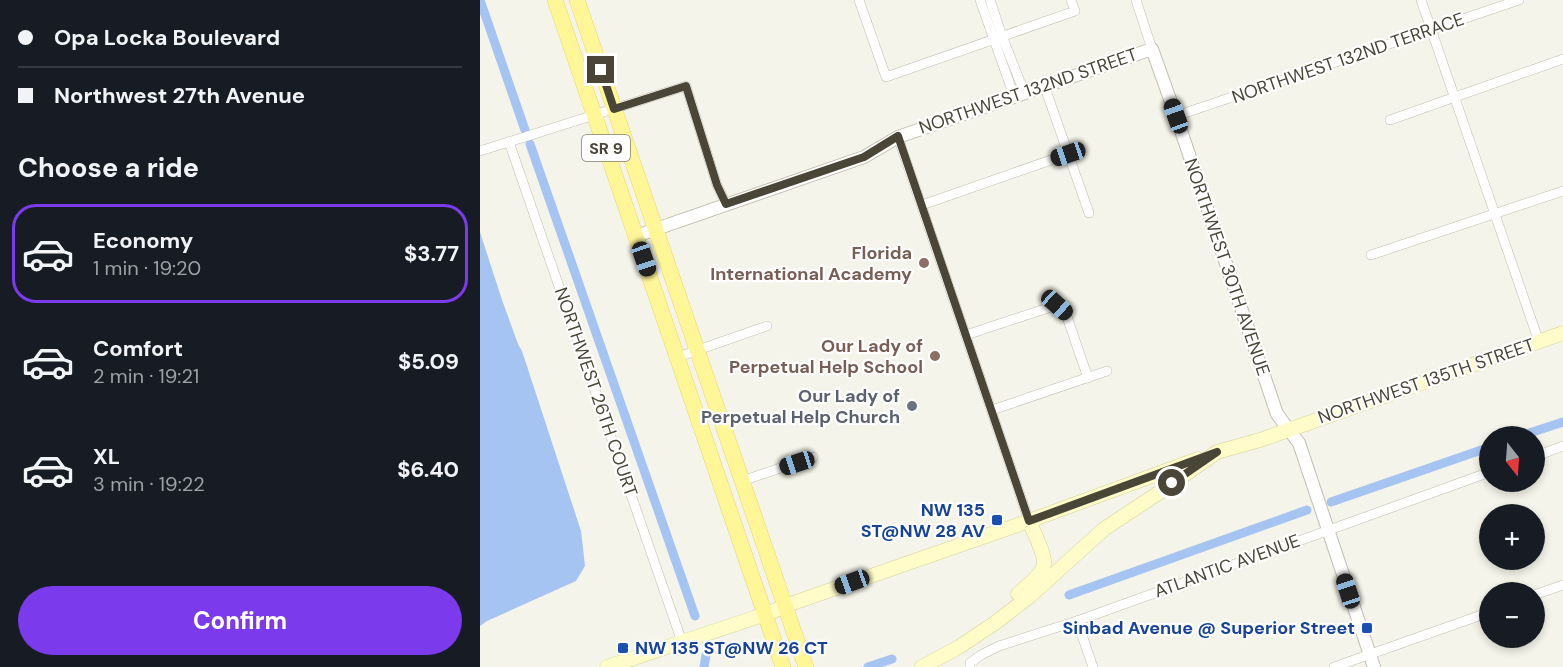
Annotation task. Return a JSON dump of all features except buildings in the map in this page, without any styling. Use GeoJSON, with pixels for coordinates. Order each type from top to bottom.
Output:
{"type":"FeatureCollection","features":[{"type":"Feature","properties":{"kind":"main road","name":"SR 9"},"geometry":{"type":"LineString","coordinates":[[555,0],[783,667]]}},
{"type":"Feature","properties":{"kind":"main road","name":"SR 9"},"geometry":{"type":"LineString","coordinates":[[577,0],[806,667]]}},
{"type":"Feature","properties":{"kind":"main road","name":"NORTHWEST 135TH STREET"},"geometry":{"type":"LineString","coordinates":[[1217,452],[1288,430],[1563,333]]}},
{"type":"Feature","properties":{"kind":"main road"},"geometry":{"type":"LineString","coordinates":[[607,667],[766,614],[1217,452]]}},
{"type":"Feature","properties":{"kind":"main road"},"geometry":{"type":"LineString","coordinates":[[922,667],[995,623],[1030,596],[1104,528],[1217,452]]}},
{"type":"Feature","properties":{"kind":"main road"},"geometry":{"type":"LineString","coordinates":[[949,652],[953,643],[1009,602],[1041,572],[1044,563],[1043,555],[1029,521]]}},
{"type":"Feature","properties":{"kind":"street"},"geometry":{"type":"LineString","coordinates":[[859,0],[886,77],[1075,11],[1071,0]]}},
{"type":"Feature","properties":{"kind":"street"},"geometry":{"type":"LineString","coordinates":[[980,0],[1013,64],[1019,94]]}},
{"type":"Feature","properties":{"kind":"street"},"geometry":{"type":"LineString","coordinates":[[990,0],[1003,68],[1019,94]]}},
{"type":"Feature","properties":{"kind":"street","name":"NORTHWEST 30TH AVENUE"},"geometry":{"type":"LineString","coordinates":[[1136,0],[1277,414],[1299,443],[1372,661]]}},
{"type":"Feature","properties":{"kind":"street"},"geometry":{"type":"LineString","coordinates":[[1421,0],[1539,342]]}},
{"type":"Feature","properties":{"kind":"street","name":"NORTHWEST 132ND TERRACE"},"geometry":{"type":"LineString","coordinates":[[1176,116],[1519,0]]}},
{"type":"Feature","properties":{"kind":"street","name":"NORTHWEST 132ND STREET"},"geometry":{"type":"LineString","coordinates":[[636,236],[864,157],[898,136],[1152,49]]}},
{"type":"Feature","properties":{"kind":"street"},"geometry":{"type":"LineString","coordinates":[[1390,120],[1563,58]]}},
{"type":"Feature","properties":{"kind":"street"},"geometry":{"type":"LineString","coordinates":[[1003,68],[1013,64]]}},
{"type":"Feature","properties":{"kind":"street"},"geometry":{"type":"LineString","coordinates":[[1044,85],[1089,213]]}},
{"type":"Feature","properties":{"kind":"street"},"geometry":{"type":"LineString","coordinates":[[480,151],[686,86],[717,185],[726,204]]}},
{"type":"Feature","properties":{"kind":"street"},"geometry":{"type":"LineString","coordinates":[[898,136],[1029,521]]}},
{"type":"Feature","properties":{"kind":"street","name":"NORTHWEST 26TH COURT"},"geometry":{"type":"LineString","coordinates":[[509,142],[682,642]]}},
{"type":"Feature","properties":{"kind":"street"},"geometry":{"type":"LineString","coordinates":[[922,205],[1068,154]]}},
{"type":"Feature","properties":{"kind":"street"},"geometry":{"type":"LineString","coordinates":[[1371,255],[1563,190]]}},
{"type":"Feature","properties":{"kind":"street"},"geometry":{"type":"LineString","coordinates":[[966,335],[1057,305],[1066,314],[1088,378]]}},
{"type":"Feature","properties":{"kind":"street"},"geometry":{"type":"LineString","coordinates":[[678,357],[767,326]]}},
{"type":"Feature","properties":{"kind":"street"},"geometry":{"type":"LineString","coordinates":[[992,410],[1107,371]]}},
{"type":"Feature","properties":{"kind":"street"},"geometry":{"type":"LineString","coordinates":[[1545,452],[1563,446]]}},
{"type":"Feature","properties":{"kind":"street"},"geometry":{"type":"LineString","coordinates":[[742,481],[813,457]]}},
{"type":"Feature","properties":{"kind":"street","name":"ATLANTIC AVENUE"},"geometry":{"type":"LineString","coordinates":[[970,667],[970,663],[981,655],[999,646],[1077,621],[1479,476]]}},
{"type":"Feature","properties":{"kind":"street"},"geometry":{"type":"LineString","coordinates":[[1545,591],[1563,585]]}},
{"type":"Feature","properties":{"kind":"street"},"geometry":{"type":"LineString","coordinates":[[1334,667],[1372,661],[1479,617]]}},
{"type":"Feature","properties":{"kind":"street"},"geometry":{"type":"LineString","coordinates":[[1077,621],[1094,667]]}},
{"type":"Feature","properties":{"kind":"water"},"geometry":{"type":"Polygon","coordinates":[[[480,232],[581,531],[585,566],[576,581],[480,626],[480,232]]]}},
{"type":"Feature","properties":{"kind":"waterway"},"geometry":{"type":"LineString","coordinates":[[480,0],[525,130]]}},
{"type":"Feature","properties":{"kind":"waterway"},"geometry":{"type":"LineString","coordinates":[[530,144],[695,616]]}},
{"type":"Feature","properties":{"kind":"waterway"},"geometry":{"type":"LineString","coordinates":[[1545,428],[1563,422]]}},
{"type":"Feature","properties":{"kind":"waterway"},"geometry":{"type":"LineString","coordinates":[[1331,502],[1479,451]]}},
{"type":"Feature","properties":{"kind":"waterway"},"geometry":{"type":"LineString","coordinates":[[1069,595],[1307,510]]}},
{"type":"Feature","properties":{"kind":"waterway"},"geometry":{"type":"LineString","coordinates":[[704,667],[706,655]]}},
{"type":"Feature","properties":{"kind":"waterway"},"geometry":{"type":"LineString","coordinates":[[868,667],[892,659]]}},
{"type":"Feature","properties":{"kind":"place","name":"Florida International Academy"},"geometry":{"type":"Point","coordinates":[924,263]}},
{"type":"Feature","properties":{"kind":"place","name":"Our Lady of Perpetual Help School"},"geometry":{"type":"Point","coordinates":[935,356]}},
{"type":"Feature","properties":{"kind":"place","name":"Our Lady of Perpetual Help Church"},"geometry":{"type":"Point","coordinates":[912,406]}},
{"type":"Feature","properties":{"kind":"place","name":"NW 135 ST@NW 28 AV"},"geometry":{"type":"Point","coordinates":[997,520]}},
{"type":"Feature","properties":{"kind":"place","name":"Sinbad Avenue @ Superior Street"},"geometry":{"type":"Point","coordinates":[1367,628]}},
{"type":"Feature","properties":{"kind":"place","name":"NW 135 ST@NW 26 CT"},"geometry":{"type":"Point","coordinates":[623,648]}},
{"type":"Feature","properties":{"kind":"route"},"geometry":{"type":"LineString","coordinates":[[601,70],[614,109],[686,86],[717,185],[726,204],[864,157],[898,136],[1029,521],[1217,452],[1172,483]]}}]}
